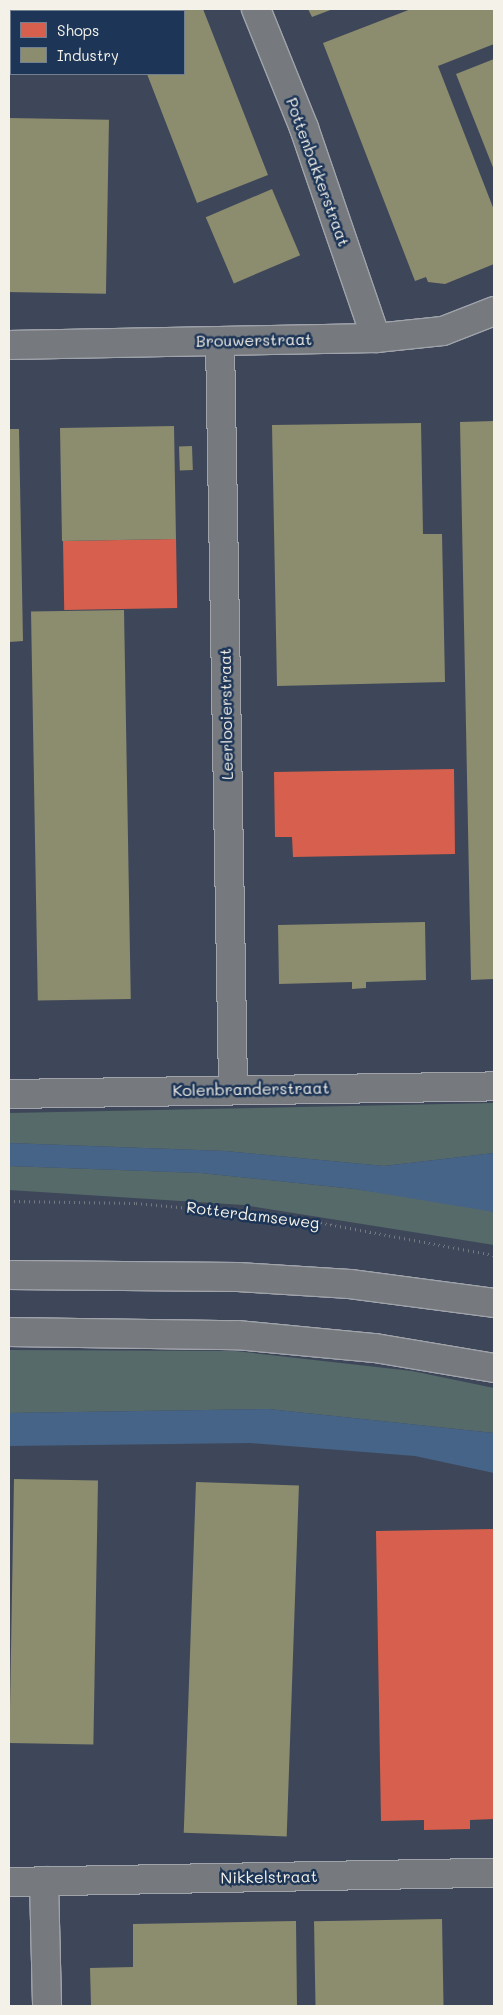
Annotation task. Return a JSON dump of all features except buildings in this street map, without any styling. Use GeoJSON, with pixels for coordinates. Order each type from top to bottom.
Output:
{"type":"FeatureCollection","features":[{"type":"Feature","properties":{"kind":"street","name":"Pottenbakkerstraat"},"geometry":{"type":"LineString","coordinates":[[256,9],[304,128],[376,338]]}},
{"type":"Feature","properties":{"kind":"street","name":"Brouwerstraat"},"geometry":{"type":"LineString","coordinates":[[9,345],[376,338],[443,331],[494,311]]}},
{"type":"Feature","properties":{"kind":"street","name":"Leerlooierstraat"},"geometry":{"type":"LineString","coordinates":[[220,341],[233,1088]]}},
{"type":"Feature","properties":{"kind":"street","name":"Kolenbranderstraat"},"geometry":{"type":"LineString","coordinates":[[9,1094],[233,1088],[494,1086]]}},
{"type":"Feature","properties":{"kind":"street"},"geometry":{"type":"LineString","coordinates":[[9,1275],[238,1277],[350,1284],[494,1303]]}},
{"type":"Feature","properties":{"kind":"street"},"geometry":{"type":"LineString","coordinates":[[9,1332],[237,1335],[375,1348],[494,1368]]}},
{"type":"Feature","properties":{"kind":"street","name":"Nikkelstraat"},"geometry":{"type":"LineString","coordinates":[[9,1882],[494,1873]]}},
{"type":"Feature","properties":{"kind":"street"},"geometry":{"type":"LineString","coordinates":[[44,1881],[47,2006]]}},
{"type":"Feature","properties":{"kind":"path","name":"Rotterdamseweg"},"geometry":{"type":"LineString","coordinates":[[9,1201],[136,1202],[296,1218],[494,1256]]}},
{"type":"Feature","properties":{"kind":"green space"},"geometry":{"type":"Polygon","coordinates":[[[494,1103],[494,1153],[384,1166],[225,1151],[9,1143],[9,1113],[494,1103]]]}},
{"type":"Feature","properties":{"kind":"green space"},"geometry":{"type":"Polygon","coordinates":[[[9,1166],[201,1173],[355,1189],[477,1207],[494,1212],[494,1245],[243,1205],[9,1190],[9,1166]]]}},
{"type":"Feature","properties":{"kind":"green space"},"geometry":{"type":"Polygon","coordinates":[[[9,1350],[235,1351],[412,1371],[494,1388],[494,1433],[268,1409],[9,1413],[9,1350]]]}},
{"type":"Feature","properties":{"kind":"water"},"geometry":{"type":"Polygon","coordinates":[[[9,1143],[225,1151],[384,1166],[494,1153],[494,1212],[355,1189],[201,1173],[9,1166],[9,1143]]]}},
{"type":"Feature","properties":{"kind":"water"},"geometry":{"type":"Polygon","coordinates":[[[268,1409],[494,1433],[494,1473],[415,1456],[250,1443],[9,1446],[9,1413],[268,1409]]]}}]}
